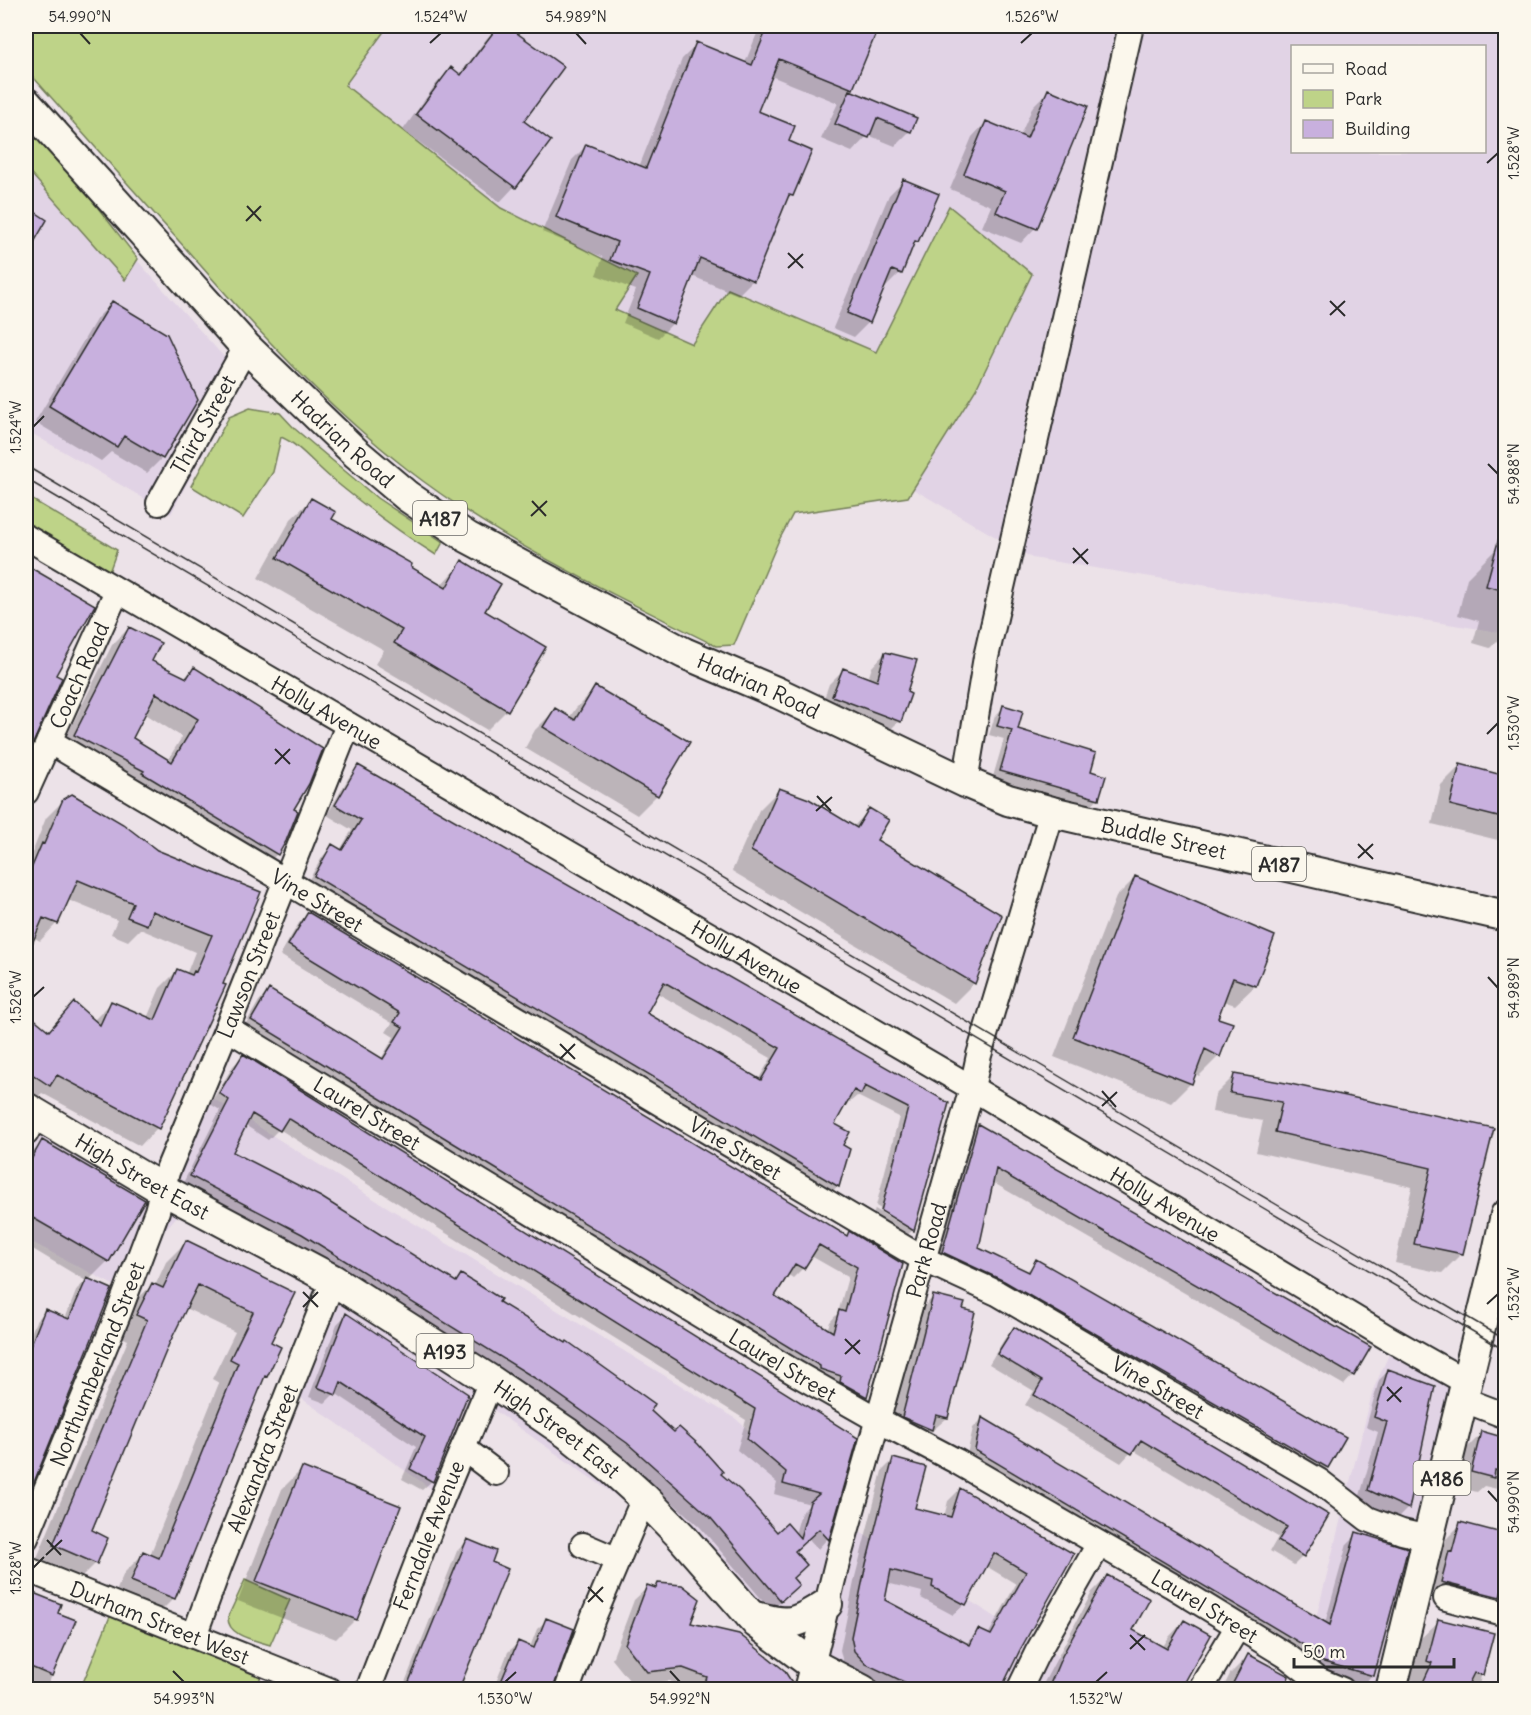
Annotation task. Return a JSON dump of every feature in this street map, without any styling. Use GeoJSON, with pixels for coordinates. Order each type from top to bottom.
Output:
{"type":"FeatureCollection","features":[{"type":"Feature","properties":{"kind":"main road","name":"Hadrian Road"},"geometry":{"type":"LineString","coordinates":[[26,103],[246,347],[356,453],[407,496],[467,537],[684,653],[778,693],[965,782]]}},
{"type":"Feature","properties":{"kind":"main road","name":"Buddle Street"},"geometry":{"type":"LineString","coordinates":[[965,782],[1008,800],[1052,812],[1506,916]]}},
{"type":"Feature","properties":{"kind":"main road","name":"High Street East"},"geometry":{"type":"LineString","coordinates":[[29,1118],[333,1280],[491,1381],[567,1433],[644,1498],[680,1535],[748,1615],[781,1643],[809,1677],[862,1689]]}},
{"type":"Feature","properties":{"kind":"main road","name":"A186"},"geometry":{"type":"LineString","coordinates":[[1391,1689],[1464,1391],[1500,1268],[1505,1223]]}},
{"type":"Feature","properties":{"kind":"main road"},"geometry":{"type":"LineString","coordinates":[[748,1615],[775,1622],[794,1623],[827,1604]]}},
{"type":"Feature","properties":{"kind":"street"},"geometry":{"type":"LineString","coordinates":[[965,782],[986,657],[1131,26]]}},
{"type":"Feature","properties":{"kind":"street","name":"Third Street"},"geometry":{"type":"LineString","coordinates":[[159,503],[246,347]]}},
{"type":"Feature","properties":{"kind":"street","name":"Holly Avenue"},"geometry":{"type":"LineString","coordinates":[[26,537],[972,1088],[1388,1338],[1464,1391],[1506,1416]]}},
{"type":"Feature","properties":{"kind":"street","name":"Coach Road"},"geometry":{"type":"LineString","coordinates":[[26,792],[117,591]]}},
{"type":"Feature","properties":{"kind":"street","name":"Lawson Street"},"geometry":{"type":"LineString","coordinates":[[162,1189],[166,1172],[227,1028],[348,725]]}},
{"type":"Feature","properties":{"kind":"street","name":"Vine Street"},"geometry":{"type":"LineString","coordinates":[[49,741],[923,1259],[970,1279],[1007,1299],[1319,1481],[1368,1519],[1402,1532],[1428,1538]]}},
{"type":"Feature","properties":{"kind":"street","name":"Park Road"},"geometry":{"type":"LineString","coordinates":[[809,1677],[827,1604],[972,1088],[979,1055],[1052,812]]}},
{"type":"Feature","properties":{"kind":"street","name":"Laurel Street"},"geometry":{"type":"LineString","coordinates":[[227,1028],[796,1374],[956,1461],[1171,1585],[1287,1656],[1317,1680],[1342,1689]]}},
{"type":"Feature","properties":{"kind":"street","name":"Northumberland Street"},"geometry":{"type":"LineString","coordinates":[[26,1538],[117,1317],[157,1211],[162,1189]]}},
{"type":"Feature","properties":{"kind":"street","name":"Alexandra Street"},"geometry":{"type":"LineString","coordinates":[[194,1636],[333,1280]]}},
{"type":"Feature","properties":{"kind":"street","name":"Ferndale Avenue"},"geometry":{"type":"LineString","coordinates":[[368,1689],[491,1381]]}},
{"type":"Feature","properties":{"kind":"street"},"geometry":{"type":"LineString","coordinates":[[463,1448],[496,1473]]}},
{"type":"Feature","properties":{"kind":"street"},"geometry":{"type":"LineString","coordinates":[[567,1689],[593,1618],[644,1498]]}},
{"type":"Feature","properties":{"kind":"street"},"geometry":{"type":"LineString","coordinates":[[1019,1689],[1036,1653],[1099,1544]]}},
{"type":"Feature","properties":{"kind":"street"},"geometry":{"type":"LineString","coordinates":[[583,1545],[618,1560]]}},
{"type":"Feature","properties":{"kind":"street","name":"Durham Street West"},"geometry":{"type":"LineString","coordinates":[[26,1569],[329,1689]]}},
{"type":"Feature","properties":{"kind":"street"},"geometry":{"type":"LineString","coordinates":[[1446,1598],[1506,1614]]}},
{"type":"Feature","properties":{"kind":"street"},"geometry":{"type":"LineString","coordinates":[[1200,1689],[1238,1626]]}},
{"type":"Feature","properties":{"kind":"shaded area"},"geometry":{"type":"Polygon","coordinates":[[[224,26],[1505,26],[1505,633],[1032,558],[851,453],[403,214],[224,26]]]}},
{"type":"Feature","properties":{"kind":"shaded area"},"geometry":{"type":"Polygon","coordinates":[[[26,137],[242,377],[171,514],[26,430],[26,137]]]}},
{"type":"Feature","properties":{"kind":"shaded area"},"geometry":{"type":"Polygon","coordinates":[[[195,1087],[369,1196],[736,1419],[860,1532],[1110,1689],[821,1689],[743,1630],[652,1521],[474,1396],[433,1490],[298,1396],[334,1297],[180,1213],[115,1286],[26,1239],[26,1147],[48,1107],[161,1174],[195,1087]]]}},
{"type":"Feature","properties":{"kind":"shaded area"},"geometry":{"type":"Polygon","coordinates":[[[1391,1350],[1452,1385],[1404,1689],[1298,1690],[1373,1390],[1391,1350]]]}},
{"type":"Feature","properties":{"kind":"green space"},"geometry":{"type":"Polygon","coordinates":[[[26,26],[388,26],[345,85],[501,208],[637,276],[615,310],[692,344],[728,289],[876,352],[949,206],[1032,274],[976,389],[908,497],[793,514],[778,542],[734,645],[716,646],[557,565],[480,520],[407,469],[348,419],[292,365],[239,308],[26,69],[26,26]]]}},
{"type":"Feature","properties":{"kind":"green space"},"geometry":{"type":"Polygon","coordinates":[[[26,116],[138,259],[125,280],[26,168],[26,116]]]}},
{"type":"Feature","properties":{"kind":"green space"},"geometry":{"type":"Polygon","coordinates":[[[250,408],[280,413],[295,429],[377,498],[443,542],[436,555],[369,509],[301,450],[281,437],[273,472],[243,518],[191,486],[229,417],[250,408]]]}},
{"type":"Feature","properties":{"kind":"green space"},"geometry":{"type":"Polygon","coordinates":[[[26,496],[117,550],[107,578],[26,529],[26,496]]]}},
{"type":"Feature","properties":{"kind":"green space"},"geometry":{"type":"Polygon","coordinates":[[[245,1580],[290,1600],[270,1645],[237,1633],[229,1623],[228,1617],[245,1580]]]}},
{"type":"Feature","properties":{"kind":"green space"},"geometry":{"type":"Polygon","coordinates":[[[111,1614],[261,1676],[256,1689],[80,1690],[111,1614]]]}},
{"type":"Feature","properties":{"kind":"building"},"geometry":{"type":"Polygon","coordinates":[[[498,26],[507,26],[564,67],[524,121],[551,141],[516,188],[416,114],[451,67],[461,75],[498,26]]]}},
{"type":"Feature","properties":{"kind":"building"},"geometry":{"type":"Polygon","coordinates":[[[768,26],[879,26],[853,89],[779,59],[758,111],[795,126],[789,141],[812,151],[793,196],[789,195],[754,281],[700,258],[674,324],[637,308],[650,275],[610,260],[617,242],[556,217],[586,144],[646,168],[696,42],[752,65],[768,26]]]}},
{"type":"Feature","properties":{"kind":"building"},"geometry":{"type":"Polygon","coordinates":[[[1048,89],[1088,106],[1037,229],[996,212],[1005,191],[964,174],[986,121],[1027,138],[1048,89]]]}},
{"type":"Feature","properties":{"kind":"building"},"geometry":{"type":"Polygon","coordinates":[[[850,90],[917,118],[911,132],[877,118],[869,138],[835,124],[850,90]]]}},
{"type":"Feature","properties":{"kind":"building"},"geometry":{"type":"Polygon","coordinates":[[[903,179],[939,194],[918,242],[915,241],[902,274],[892,270],[870,323],[847,313],[903,179]]]}},
{"type":"Feature","properties":{"kind":"building"},"geometry":{"type":"Polygon","coordinates":[[[26,206],[47,220],[26,256],[26,206]]]}},
{"type":"Feature","properties":{"kind":"building"},"geometry":{"type":"Polygon","coordinates":[[[112,301],[167,334],[198,400],[163,459],[124,436],[117,447],[49,406],[112,301]]]}},
{"type":"Feature","properties":{"kind":"building"},"geometry":{"type":"Polygon","coordinates":[[[311,498],[336,512],[332,519],[412,564],[411,567],[446,588],[462,560],[501,584],[485,611],[546,647],[508,711],[394,643],[402,630],[277,558],[311,498]]]}},
{"type":"Feature","properties":{"kind":"building"},"geometry":{"type":"Polygon","coordinates":[[[1500,534],[1506,535],[1506,591],[1486,586],[1500,534]]]}},
{"type":"Feature","properties":{"kind":"building"},"geometry":{"type":"Polygon","coordinates":[[[26,565],[95,605],[56,675],[62,678],[26,759],[26,565]]]}},
{"type":"Feature","properties":{"kind":"building"},"geometry":{"type":"Polygon","coordinates":[[[129,627],[161,643],[152,661],[187,678],[194,667],[323,749],[309,784],[294,809],[298,811],[278,855],[142,773],[144,771],[74,735],[129,627]],[[156,693],[133,738],[172,762],[198,719],[156,693]]]}},
{"type":"Feature","properties":{"kind":"building"},"geometry":{"type":"Polygon","coordinates":[[[885,652],[917,660],[907,692],[911,694],[901,722],[832,696],[843,668],[877,681],[885,652]]]}},
{"type":"Feature","properties":{"kind":"building"},"geometry":{"type":"Polygon","coordinates":[[[595,686],[690,742],[658,796],[543,727],[555,708],[575,720],[595,686]]]}},
{"type":"Feature","properties":{"kind":"building"},"geometry":{"type":"Polygon","coordinates":[[[1003,705],[1023,711],[1018,729],[1096,753],[1091,771],[1106,776],[1099,799],[1000,771],[1012,730],[997,726],[1003,705]]]}},
{"type":"Feature","properties":{"kind":"building"},"geometry":{"type":"Polygon","coordinates":[[[1460,764],[1506,776],[1506,819],[1450,805],[1460,764]]]}},
{"type":"Feature","properties":{"kind":"building"},"geometry":{"type":"Polygon","coordinates":[[[358,765],[949,1103],[914,1231],[881,1211],[908,1108],[865,1086],[861,1094],[854,1090],[835,1124],[850,1132],[843,1145],[850,1149],[839,1187],[314,876],[332,844],[342,850],[361,820],[335,805],[358,765]],[[664,982],[647,1013],[761,1080],[780,1048],[664,982]]]}},
{"type":"Feature","properties":{"kind":"building"},"geometry":{"type":"Polygon","coordinates":[[[779,788],[809,799],[857,828],[869,808],[889,820],[877,840],[1002,915],[975,984],[751,851],[779,788]]]}},
{"type":"Feature","properties":{"kind":"building"},"geometry":{"type":"Polygon","coordinates":[[[72,794],[123,824],[157,850],[261,892],[223,984],[226,985],[159,1129],[57,1075],[50,1086],[26,1070],[26,1012],[49,1031],[74,1002],[100,1025],[111,1001],[155,1020],[177,969],[192,975],[194,971],[196,972],[212,935],[152,911],[147,925],[127,917],[133,903],[78,880],[58,924],[43,918],[26,958],[26,881],[63,799],[72,794]]]}},
{"type":"Feature","properties":{"kind":"building"},"geometry":{"type":"Polygon","coordinates":[[[1135,876],[1275,936],[1256,986],[1233,978],[1218,1018],[1233,1023],[1220,1057],[1205,1049],[1192,1084],[1073,1037],[1135,876]]]}},
{"type":"Feature","properties":{"kind":"building"},"geometry":{"type":"Polygon","coordinates":[[[308,912],[847,1236],[849,1231],[903,1264],[867,1397],[840,1382],[841,1376],[820,1369],[820,1366],[251,1020],[269,989],[383,1059],[403,1027],[394,1022],[400,1013],[288,945],[308,912]],[[819,1245],[804,1269],[795,1264],[775,1296],[833,1332],[839,1310],[845,1312],[857,1267],[819,1245]]]}},
{"type":"Feature","properties":{"kind":"building"},"geometry":{"type":"Polygon","coordinates":[[[243,1054],[858,1438],[829,1540],[819,1529],[795,1551],[807,1565],[793,1578],[799,1585],[781,1601],[710,1517],[627,1443],[541,1382],[302,1234],[190,1176],[229,1100],[219,1093],[243,1054]],[[252,1114],[233,1152],[321,1197],[456,1282],[461,1274],[501,1299],[499,1302],[566,1343],[567,1341],[655,1404],[651,1411],[674,1432],[679,1427],[698,1444],[723,1472],[721,1474],[740,1490],[777,1532],[787,1523],[800,1538],[810,1502],[819,1494],[783,1484],[786,1472],[747,1439],[755,1409],[288,1118],[280,1131],[252,1114]]]}},
{"type":"Feature","properties":{"kind":"building"},"geometry":{"type":"Polygon","coordinates":[[[1234,1074],[1494,1128],[1463,1254],[1414,1244],[1431,1168],[1275,1132],[1282,1102],[1230,1093],[1234,1074]]]}},
{"type":"Feature","properties":{"kind":"building"},"geometry":{"type":"Polygon","coordinates":[[[978,1124],[1371,1347],[1354,1376],[996,1169],[979,1248],[1029,1272],[1036,1259],[1346,1437],[1328,1468],[1004,1281],[942,1252],[978,1124]]]}},
{"type":"Feature","properties":{"kind":"building"},"geometry":{"type":"Polygon","coordinates":[[[42,1140],[145,1200],[109,1262],[26,1214],[26,1169],[42,1140]]]}},
{"type":"Feature","properties":{"kind":"building"},"geometry":{"type":"Polygon","coordinates":[[[186,1240],[295,1293],[271,1342],[281,1347],[267,1377],[265,1376],[175,1599],[131,1581],[143,1551],[159,1558],[238,1363],[230,1359],[253,1312],[198,1285],[169,1344],[92,1530],[108,1538],[97,1564],[53,1545],[147,1320],[136,1315],[152,1283],[163,1288],[186,1240]]]}},
{"type":"Feature","properties":{"kind":"building"},"geometry":{"type":"Polygon","coordinates":[[[87,1278],[112,1289],[26,1502],[26,1357],[45,1309],[69,1319],[87,1278]]]}},
{"type":"Feature","properties":{"kind":"building"},"geometry":{"type":"Polygon","coordinates":[[[933,1295],[965,1303],[963,1309],[975,1312],[948,1418],[936,1415],[932,1430],[902,1417],[933,1295]]]}},
{"type":"Feature","properties":{"kind":"building"},"geometry":{"type":"Polygon","coordinates":[[[346,1313],[468,1394],[433,1482],[410,1469],[425,1437],[341,1382],[336,1395],[317,1387],[346,1313]]]}},
{"type":"Feature","properties":{"kind":"building"},"geometry":{"type":"Polygon","coordinates":[[[1014,1327],[1329,1515],[1304,1557],[1278,1541],[1287,1527],[1141,1440],[1132,1454],[1034,1395],[1042,1381],[997,1354],[1014,1327]]]}},
{"type":"Feature","properties":{"kind":"building"},"geometry":{"type":"Polygon","coordinates":[[[1388,1369],[1435,1386],[1409,1509],[1368,1490],[1387,1422],[1374,1417],[1388,1369]]]}},
{"type":"Feature","properties":{"kind":"building"},"geometry":{"type":"Polygon","coordinates":[[[982,1417],[1330,1625],[1356,1532],[1408,1548],[1374,1676],[1320,1661],[1322,1656],[975,1450],[982,1417]]]}},
{"type":"Feature","properties":{"kind":"building"},"geometry":{"type":"Polygon","coordinates":[[[1481,1431],[1506,1438],[1506,1473],[1495,1470],[1494,1478],[1471,1472],[1481,1431]]]}},
{"type":"Feature","properties":{"kind":"building"},"geometry":{"type":"Polygon","coordinates":[[[893,1458],[926,1467],[915,1508],[951,1517],[960,1488],[1074,1554],[1020,1650],[1001,1689],[919,1689],[866,1664],[854,1651],[851,1637],[866,1564],[893,1458]],[[994,1553],[966,1605],[932,1587],[933,1581],[891,1570],[885,1600],[970,1645],[978,1629],[991,1635],[1026,1572],[994,1553]]]}},
{"type":"Feature","properties":{"kind":"building"},"geometry":{"type":"Polygon","coordinates":[[[302,1467],[401,1506],[357,1620],[256,1581],[302,1467]]]}},
{"type":"Feature","properties":{"kind":"building"},"geometry":{"type":"Polygon","coordinates":[[[1460,1522],[1506,1534],[1500,1564],[1506,1566],[1506,1576],[1500,1597],[1441,1582],[1460,1522]]]}},
{"type":"Feature","properties":{"kind":"building"},"geometry":{"type":"Polygon","coordinates":[[[467,1539],[496,1551],[492,1562],[508,1569],[459,1689],[406,1689],[467,1539]]]}},
{"type":"Feature","properties":{"kind":"building"},"geometry":{"type":"Polygon","coordinates":[[[1107,1575],[1150,1599],[1133,1630],[1167,1649],[1184,1620],[1211,1635],[1181,1689],[1048,1689],[1062,1656],[1107,1575]]]}},
{"type":"Feature","properties":{"kind":"building"},"geometry":{"type":"Polygon","coordinates":[[[658,1583],[682,1585],[700,1599],[691,1623],[739,1634],[784,1670],[793,1684],[792,1689],[703,1689],[707,1677],[683,1668],[647,1672],[625,1644],[647,1585],[656,1588],[658,1583]]]}},
{"type":"Feature","properties":{"kind":"building"},"geometry":{"type":"Polygon","coordinates":[[[26,1590],[61,1604],[58,1613],[76,1620],[52,1676],[26,1665],[26,1590]]]}},
{"type":"Feature","properties":{"kind":"building"},"geometry":{"type":"Polygon","coordinates":[[[546,1618],[574,1629],[553,1689],[498,1689],[518,1641],[534,1648],[546,1618]]]}},
{"type":"Feature","properties":{"kind":"building"},"geometry":{"type":"Polygon","coordinates":[[[1438,1619],[1494,1633],[1483,1675],[1474,1673],[1466,1689],[1420,1689],[1432,1663],[1427,1661],[1438,1619]]]}},
{"type":"Feature","properties":{"kind":"building"},"geometry":{"type":"Polygon","coordinates":[[[1248,1654],[1289,1676],[1285,1689],[1230,1689],[1248,1654]]]}},
{"type":"Feature","properties":{"kind":"tram line"},"geometry":{"type":"LineString","coordinates":[[26,466],[1506,1340]]}},
{"type":"Feature","properties":{"kind":"tram line"},"geometry":{"type":"LineString","coordinates":[[26,479],[1506,1351]]}}]}
